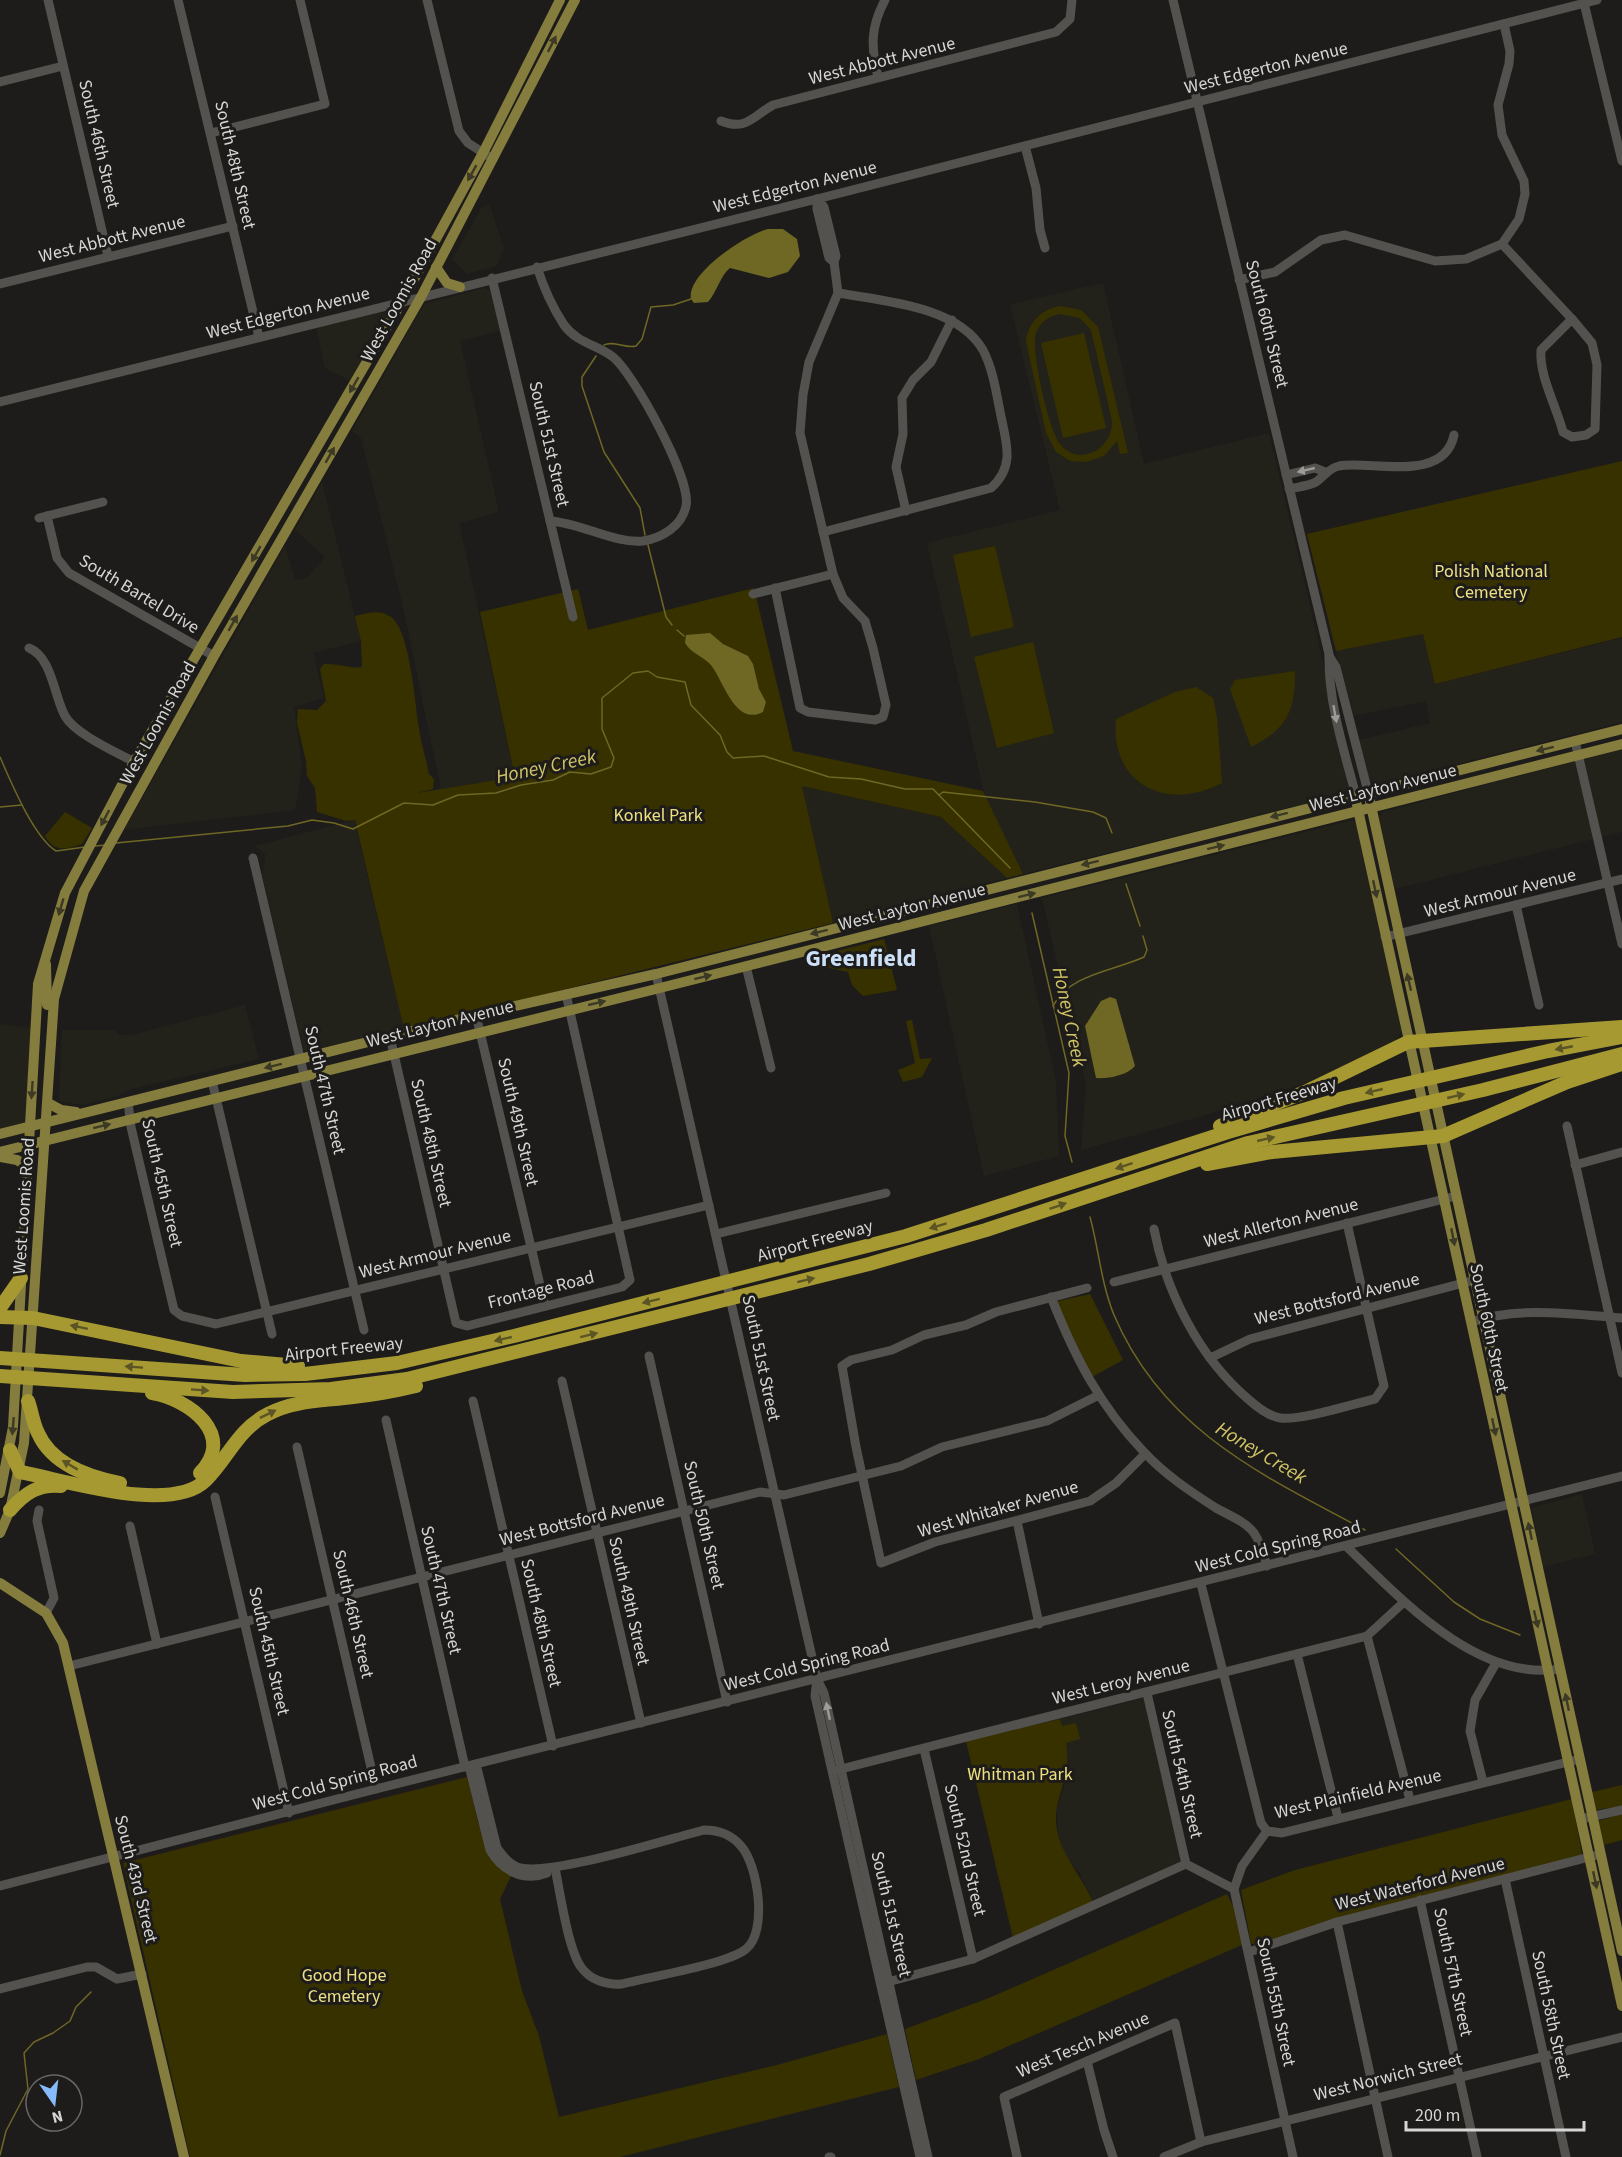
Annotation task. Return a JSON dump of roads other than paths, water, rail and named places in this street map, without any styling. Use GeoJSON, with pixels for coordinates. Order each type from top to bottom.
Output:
{"type":"FeatureCollection","features":[{"type":"Feature","properties":{"kind":"highway"},"geometry":{"type":"LineString","coordinates":[[1179,1148],[1192,1136],[1312,1090],[1408,1042],[1622,1027]]}},
{"type":"Feature","properties":{"kind":"highway","name":"Airport Freeway"},"geometry":{"type":"LineString","coordinates":[[0,1358],[274,1375],[362,1369],[422,1358],[745,1278],[971,1216],[1179,1148],[1344,1098],[1548,1051],[1622,1037]]}},
{"type":"Feature","properties":{"kind":"highway","name":"Airport Freeway"},"geometry":{"type":"LineString","coordinates":[[0,1376],[233,1392],[332,1389],[408,1379],[912,1252],[1248,1143],[1483,1090],[1622,1054]]}},
{"type":"Feature","properties":{"kind":"highway"},"geometry":{"type":"LineString","coordinates":[[1090,1196],[1107,1197],[1234,1158],[1437,1137],[1567,1082],[1622,1064]]}},
{"type":"Feature","properties":{"kind":"highway"},"geometry":{"type":"LineString","coordinates":[[0,1308],[21,1278]]}},
{"type":"Feature","properties":{"kind":"highway"},"geometry":{"type":"LineString","coordinates":[[0,1317],[26,1317],[260,1364],[322,1366],[404,1355],[422,1358]]}},
{"type":"Feature","properties":{"kind":"highway"},"geometry":{"type":"LineString","coordinates":[[5,1452],[13,1470],[147,1496],[183,1494],[207,1479],[239,1436],[269,1413],[298,1403],[377,1394],[458,1377],[556,1350],[562,1342]]}},
{"type":"Feature","properties":{"kind":"highway"},"geometry":{"type":"LineString","coordinates":[[21,1401],[48,1447],[65,1463],[89,1475],[149,1488],[171,1488],[189,1483],[207,1464],[212,1447],[208,1428],[202,1416],[184,1403],[159,1394],[78,1385],[58,1379]]}},
{"type":"Feature","properties":{"kind":"highway"},"geometry":{"type":"LineString","coordinates":[[10,1509],[26,1494],[44,1486],[93,1487]]}},
{"type":"Feature","properties":{"kind":"main road","name":"West Loomis Road"},"geometry":{"type":"LineString","coordinates":[[0,1533],[10,1509],[21,1401],[32,1339],[26,1317],[21,1278],[38,984],[65,892],[135,762],[401,303],[483,153],[560,0]]}},
{"type":"Feature","properties":{"kind":"main road","name":"West Loomis Road"},"geometry":{"type":"LineString","coordinates":[[5,1452],[21,1401],[18,1339],[26,1317],[46,1141],[54,999],[84,891],[214,656],[421,297],[575,0]]}},
{"type":"Feature","properties":{"kind":"main road"},"geometry":{"type":"LineString","coordinates":[[427,256],[438,265],[447,283],[460,287]]}},
{"type":"Feature","properties":{"kind":"main road"},"geometry":{"type":"LineString","coordinates":[[383,334],[395,342]]}},
{"type":"Feature","properties":{"kind":"main road"},"geometry":{"type":"LineString","coordinates":[[303,473],[316,480]]}},
{"type":"Feature","properties":{"kind":"main road","name":"West Layton Avenue"},"geometry":{"type":"LineString","coordinates":[[0,1134],[476,1015],[656,974],[1622,729]]}},
{"type":"Feature","properties":{"kind":"main road","name":"West Layton Avenue"},"geometry":{"type":"LineString","coordinates":[[0,1152],[660,988],[1622,744]]}},
{"type":"Feature","properties":{"kind":"main road","name":"South 60th Street"},"geometry":{"type":"LineString","coordinates":[[1368,792],[1422,1040],[1421,1064],[1451,1197],[1475,1280],[1560,1669],[1574,1760]]}},
{"type":"Feature","properties":{"kind":"main road","name":"South 60th Street"},"geometry":{"type":"LineString","coordinates":[[1356,796],[1408,1042],[1421,1064]]}},
{"type":"Feature","properties":{"kind":"main road"},"geometry":{"type":"LineString","coordinates":[[1370,869],[1384,866]]}},
{"type":"Feature","properties":{"kind":"main road"},"geometry":{"type":"LineString","coordinates":[[74,876],[89,882]]}},
{"type":"Feature","properties":{"kind":"main road"},"geometry":{"type":"LineString","coordinates":[[46,959],[46,1018],[52,1027]]}},
{"type":"Feature","properties":{"kind":"main road"},"geometry":{"type":"LineString","coordinates":[[48,1103],[66,1111],[97,1110]]}},
{"type":"Feature","properties":{"kind":"main road"},"geometry":{"type":"LineString","coordinates":[[0,1157],[17,1160],[28,1167]]}},
{"type":"Feature","properties":{"kind":"main road","name":"South 60th Street"},"geometry":{"type":"LineString","coordinates":[[1451,1197],[1462,1284],[1548,1671],[1574,1760],[1587,1818],[1622,2006]]}},
{"type":"Feature","properties":{"kind":"main road","name":"West Loomis Road"},"geometry":{"type":"LineString","coordinates":[[0,1493],[13,1470]]}},
{"type":"Feature","properties":{"kind":"main road"},"geometry":{"type":"LineString","coordinates":[[1520,1544],[1528,1559],[1536,1560]]}},
{"type":"Feature","properties":{"kind":"main road","name":"South 43rd Street"},"geometry":{"type":"LineString","coordinates":[[0,1583],[46,1613],[59,1635],[69,1666],[184,2157]]}},
{"type":"Feature","properties":{"kind":"main road","name":"South 60th Street"},"geometry":{"type":"LineString","coordinates":[[1595,1856],[1622,1951]]}},
{"type":"Feature","properties":{"kind":"street","name":"South 46th Street"},"geometry":{"type":"LineString","coordinates":[[48,0],[108,256]]}},
{"type":"Feature","properties":{"kind":"street","name":"South 48th Street"},"geometry":{"type":"LineString","coordinates":[[178,0],[259,337]]}},
{"type":"Feature","properties":{"kind":"street"},"geometry":{"type":"LineString","coordinates":[[211,133],[325,104],[300,0]]}},
{"type":"Feature","properties":{"kind":"street"},"geometry":{"type":"LineString","coordinates":[[427,0],[457,126],[464,140],[494,159]]}},
{"type":"Feature","properties":{"kind":"street"},"geometry":{"type":"LineString","coordinates":[[878,77],[871,48],[877,15],[885,0]]}},
{"type":"Feature","properties":{"kind":"street","name":"West Abbott Avenue"},"geometry":{"type":"LineString","coordinates":[[721,121],[733,126],[748,123],[772,105],[1056,32],[1070,19],[1072,0]]}},
{"type":"Feature","properties":{"kind":"street","name":"South 60th Street"},"geometry":{"type":"LineString","coordinates":[[1173,0],[1329,656],[1328,670],[1356,796]]}},
{"type":"Feature","properties":{"kind":"street","name":"West Edgerton Avenue"},"geometry":{"type":"LineString","coordinates":[[0,402],[401,303],[492,278],[818,199],[1597,0]]}},
{"type":"Feature","properties":{"kind":"street"},"geometry":{"type":"LineString","coordinates":[[1584,3],[1622,161]]}},
{"type":"Feature","properties":{"kind":"street"},"geometry":{"type":"LineString","coordinates":[[1239,280],[1275,272],[1321,240],[1345,235],[1434,261],[1466,260],[1502,244],[1520,219],[1525,194],[1524,181],[1502,135],[1498,105],[1509,64],[1510,51],[1504,24]]}},
{"type":"Feature","properties":{"kind":"street"},"geometry":{"type":"LineString","coordinates":[[0,82],[63,66]]}},
{"type":"Feature","properties":{"kind":"street"},"geometry":{"type":"LineString","coordinates":[[1025,146],[1045,248]]}},
{"type":"Feature","properties":{"kind":"street"},"geometry":{"type":"LineString","coordinates":[[775,588],[800,708],[808,712],[875,720],[883,717],[886,705],[865,621],[843,598],[833,574],[802,446],[801,416],[812,350],[838,293],[834,262],[836,256],[824,207],[818,199]]}},
{"type":"Feature","properties":{"kind":"street","name":"West Abbott Avenue"},"geometry":{"type":"LineString","coordinates":[[0,284],[233,226]]}},
{"type":"Feature","properties":{"kind":"street"},"geometry":{"type":"LineString","coordinates":[[1502,244],[1572,319],[1592,343],[1597,375],[1594,429],[1586,435],[1572,437],[1563,432],[1554,398],[1540,366],[1541,350],[1572,319]]}},
{"type":"Feature","properties":{"kind":"street"},"geometry":{"type":"LineString","coordinates":[[537,267],[565,326],[578,338],[613,357],[648,406],[679,468],[687,505],[680,521],[672,529],[641,541],[624,539],[568,522],[550,521]]}},
{"type":"Feature","properties":{"kind":"street","name":"South 51st Street"},"geometry":{"type":"LineString","coordinates":[[492,278],[573,617]]}},
{"type":"Feature","properties":{"kind":"street"},"geometry":{"type":"LineString","coordinates":[[823,532],[991,488],[1005,471],[1009,451],[990,366],[976,339],[966,329],[952,320],[905,306],[838,293]]}},
{"type":"Feature","properties":{"kind":"street"},"geometry":{"type":"LineString","coordinates":[[906,511],[896,467],[903,434],[902,398],[913,380],[931,362],[952,320]]}},
{"type":"Feature","properties":{"kind":"street"},"geometry":{"type":"LineString","coordinates":[[1289,489],[1317,482],[1325,472],[1344,466],[1415,466],[1445,452],[1452,445],[1454,435]]}},
{"type":"Feature","properties":{"kind":"street"},"geometry":{"type":"LineString","coordinates":[[1286,475],[1315,468],[1325,472]]}},
{"type":"Feature","properties":{"kind":"street","name":"South Bartel Drive"},"geometry":{"type":"LineString","coordinates":[[103,502],[43,517],[57,558],[69,573],[214,656]]}},
{"type":"Feature","properties":{"kind":"street"},"geometry":{"type":"LineString","coordinates":[[753,594],[833,574]]}},
{"type":"Feature","properties":{"kind":"street"},"geometry":{"type":"LineString","coordinates":[[29,648],[41,657],[65,717],[74,727],[135,762]]}},
{"type":"Feature","properties":{"kind":"street","name":"South 60th Street"},"geometry":{"type":"LineString","coordinates":[[1329,656],[1336,667],[1368,792]]}},
{"type":"Feature","properties":{"kind":"street"},"geometry":{"type":"LineString","coordinates":[[1575,741],[1622,944]]}},
{"type":"Feature","properties":{"kind":"street"},"geometry":{"type":"LineString","coordinates":[[1344,749],[1357,746]]}},
{"type":"Feature","properties":{"kind":"street","name":"South 47th Street"},"geometry":{"type":"LineString","coordinates":[[253,858],[364,1330]]}},
{"type":"Feature","properties":{"kind":"street","name":"West Armour Avenue"},"geometry":{"type":"LineString","coordinates":[[1385,937],[1622,879]]}},
{"type":"Feature","properties":{"kind":"street"},"geometry":{"type":"LineString","coordinates":[[1516,905],[1539,1005]]}},
{"type":"Feature","properties":{"kind":"street"},"geometry":{"type":"LineString","coordinates":[[746,966],[771,1068]]}},
{"type":"Feature","properties":{"kind":"street","name":"South 51st Street"},"geometry":{"type":"LineString","coordinates":[[656,974],[817,1679],[824,1693],[837,1771],[908,2087],[928,2157]]}},
{"type":"Feature","properties":{"kind":"street"},"geometry":{"type":"LineString","coordinates":[[566,994],[617,1228]]}},
{"type":"Feature","properties":{"kind":"street","name":"South 49th Street"},"geometry":{"type":"LineString","coordinates":[[476,1015],[545,1306]]}},
{"type":"Feature","properties":{"kind":"street","name":"South 48th Street"},"geometry":{"type":"LineString","coordinates":[[390,1037],[443,1270],[456,1321],[460,1325]]}},
{"type":"Feature","properties":{"kind":"street"},"geometry":{"type":"LineString","coordinates":[[212,1081],[272,1334]]}},
{"type":"Feature","properties":{"kind":"street","name":"South 45th Street"},"geometry":{"type":"LineString","coordinates":[[128,1102],[173,1306]]}},
{"type":"Feature","properties":{"kind":"street"},"geometry":{"type":"LineString","coordinates":[[1567,1126],[1622,1372]]}},
{"type":"Feature","properties":{"kind":"street"},"geometry":{"type":"LineString","coordinates":[[1575,1165],[1622,1152]]}},
{"type":"Feature","properties":{"kind":"street"},"geometry":{"type":"LineString","coordinates":[[716,1234],[886,1193]]}},
{"type":"Feature","properties":{"kind":"street","name":"West Allerton Avenue"},"geometry":{"type":"LineString","coordinates":[[1114,1282],[1451,1197]]}},
{"type":"Feature","properties":{"kind":"street","name":"West Armour Avenue"},"geometry":{"type":"LineString","coordinates":[[173,1306],[175,1312],[182,1316],[216,1324],[710,1205]]}},
{"type":"Feature","properties":{"kind":"street"},"geometry":{"type":"LineString","coordinates":[[1154,1228],[1164,1270],[1178,1302],[1210,1358],[1241,1393],[1278,1418],[1286,1419],[1375,1399],[1383,1386],[1347,1223]]}},
{"type":"Feature","properties":{"kind":"street","name":"Frontage Road"},"geometry":{"type":"LineString","coordinates":[[460,1325],[469,1325],[622,1287],[629,1282],[617,1228]]}},
{"type":"Feature","properties":{"kind":"street","name":"West Bottsford Avenue"},"geometry":{"type":"LineString","coordinates":[[1210,1358],[1250,1339],[1475,1280]]}},
{"type":"Feature","properties":{"kind":"street"},"geometry":{"type":"LineString","coordinates":[[862,1476],[843,1366],[851,1360],[892,1350],[924,1335],[966,1325],[996,1312],[1087,1288]]}},
{"type":"Feature","properties":{"kind":"street"},"geometry":{"type":"LineString","coordinates":[[1051,1297],[1070,1344],[1097,1396],[1145,1454],[1185,1487],[1253,1532],[1263,1548],[1267,1566]]}},
{"type":"Feature","properties":{"kind":"street"},"geometry":{"type":"LineString","coordinates":[[1471,1322],[1483,1318],[1556,1313],[1622,1318]]}},
{"type":"Feature","properties":{"kind":"street","name":"South 50th Street"},"geometry":{"type":"LineString","coordinates":[[649,1356],[727,1702]]}},
{"type":"Feature","properties":{"kind":"street","name":"South 49th Street"},"geometry":{"type":"LineString","coordinates":[[562,1381],[640,1724]]}},
{"type":"Feature","properties":{"kind":"street","name":"West Bottsford Avenue"},"geometry":{"type":"LineString","coordinates":[[69,1666],[760,1492],[784,1495],[908,1464],[942,1447],[1047,1421],[1097,1396]]}},
{"type":"Feature","properties":{"kind":"street","name":"South 48th Street"},"geometry":{"type":"LineString","coordinates":[[473,1401],[553,1746]]}},
{"type":"Feature","properties":{"kind":"street","name":"South 47th Street"},"geometry":{"type":"LineString","coordinates":[[386,1420],[420,1578],[494,1849],[501,1866],[516,1874],[526,1876],[545,1874],[555,1868]]}},
{"type":"Feature","properties":{"kind":"street","name":"South 46th Street"},"geometry":{"type":"LineString","coordinates":[[297,1447],[376,1789]]}},
{"type":"Feature","properties":{"kind":"street","name":"West Whitaker Avenue"},"geometry":{"type":"LineString","coordinates":[[862,1476],[881,1563],[935,1542],[1090,1501],[1116,1483],[1145,1454]]}},
{"type":"Feature","properties":{"kind":"street","name":"West Cold Spring Road"},"geometry":{"type":"LineString","coordinates":[[0,1887],[376,1789],[1201,1584],[1622,1476]]}},
{"type":"Feature","properties":{"kind":"street","name":"South 45th Street"},"geometry":{"type":"LineString","coordinates":[[215,1497],[289,1813]]}},
{"type":"Feature","properties":{"kind":"street"},"geometry":{"type":"LineString","coordinates":[[39,1510],[37,1521],[54,1598],[46,1613]]}},
{"type":"Feature","properties":{"kind":"street"},"geometry":{"type":"LineString","coordinates":[[1017,1521],[1040,1624]]}},
{"type":"Feature","properties":{"kind":"street"},"geometry":{"type":"LineString","coordinates":[[130,1526],[157,1644]]}},
{"type":"Feature","properties":{"kind":"street"},"geometry":{"type":"LineString","coordinates":[[1347,1547],[1404,1602],[1470,1649],[1496,1663],[1527,1671],[1560,1669]]}},
{"type":"Feature","properties":{"kind":"street"},"geometry":{"type":"LineString","coordinates":[[1201,1584],[1261,1823],[1267,1831]]}},
{"type":"Feature","properties":{"kind":"street","name":"West Leroy Avenue"},"geometry":{"type":"LineString","coordinates":[[837,1771],[1367,1636],[1404,1602]]}},
{"type":"Feature","properties":{"kind":"street"},"geometry":{"type":"LineString","coordinates":[[1367,1636],[1410,1800]]}},
{"type":"Feature","properties":{"kind":"street"},"geometry":{"type":"LineString","coordinates":[[1297,1654],[1338,1818]]}},
{"type":"Feature","properties":{"kind":"street"},"geometry":{"type":"LineString","coordinates":[[1483,1782],[1470,1731],[1475,1700],[1496,1663]]}},
{"type":"Feature","properties":{"kind":"street","name":"South 54th Street"},"geometry":{"type":"LineString","coordinates":[[1147,1692],[1186,1864]]}},
{"type":"Feature","properties":{"kind":"street","name":"South 52nd Street"},"geometry":{"type":"LineString","coordinates":[[924,1749],[973,1959]]}},
{"type":"Feature","properties":{"kind":"street","name":"West Plainfield Avenue"},"geometry":{"type":"LineString","coordinates":[[1234,1889],[1242,1866],[1267,1831],[1282,1833],[1574,1760]]}},
{"type":"Feature","properties":{"kind":"street"},"geometry":{"type":"LineString","coordinates":[[1587,1818],[1622,1810]]}},
{"type":"Feature","properties":{"kind":"street"},"geometry":{"type":"LineString","coordinates":[[704,1830],[723,1832],[743,1848],[750,1864],[760,1913],[758,1932],[748,1948],[730,1957],[622,1984],[604,1983],[587,1974],[577,1959],[555,1868],[704,1830]]}},
{"type":"Feature","properties":{"kind":"street","name":"West Waterford Avenue"},"geometry":{"type":"LineString","coordinates":[[1248,1952],[1337,1922],[1595,1856]]}},
{"type":"Feature","properties":{"kind":"street"},"geometry":{"type":"LineString","coordinates":[[885,1983],[973,1959],[1186,1864],[1234,1889]]}},
{"type":"Feature","properties":{"kind":"street","name":"South 58th Street"},"geometry":{"type":"LineString","coordinates":[[1505,1879],[1566,2157]]}},
{"type":"Feature","properties":{"kind":"street","name":"South 55th Street"},"geometry":{"type":"LineString","coordinates":[[1234,1889],[1293,2157]]}},
{"type":"Feature","properties":{"kind":"street","name":"South 57th Street"},"geometry":{"type":"LineString","coordinates":[[1420,1900],[1477,2157]]}},
{"type":"Feature","properties":{"kind":"street"},"geometry":{"type":"LineString","coordinates":[[1337,1922],[1388,2157]]}},
{"type":"Feature","properties":{"kind":"street"},"geometry":{"type":"LineString","coordinates":[[0,1989],[87,1966],[96,1967],[117,1979],[142,1974]]}},
{"type":"Feature","properties":{"kind":"street","name":"West Tesch Avenue"},"geometry":{"type":"LineString","coordinates":[[1017,2157],[1004,2097],[1175,2023],[1201,2142]]}},
{"type":"Feature","properties":{"kind":"street","name":"West Norwich Street"},"geometry":{"type":"LineString","coordinates":[[1164,2157],[1201,2142],[1622,2037]]}},
{"type":"Feature","properties":{"kind":"street"},"geometry":{"type":"LineString","coordinates":[[1088,2061],[1104,2130],[1113,2157]]}},
{"type":"Feature","properties":{"kind":"street","name":"South 51st Street"},"geometry":{"type":"LineString","coordinates":[[908,2087],[920,2157]]}},
{"type":"Feature","properties":{"kind":"waterway"},"geometry":{"type":"LineString","coordinates":[[604,345],[612,343],[636,346],[642,339],[651,307],[673,305],[691,299]]}},
{"type":"Feature","properties":{"kind":"waterway"},"geometry":{"type":"LineString","coordinates":[[596,356],[582,377],[582,386],[604,452],[640,508],[645,535]]}},
{"type":"Feature","properties":{"kind":"waterway"},"geometry":{"type":"LineString","coordinates":[[648,545],[666,617],[672,625]]}},
{"type":"Feature","properties":{"kind":"waterway"},"geometry":{"type":"LineString","coordinates":[[677,630],[684,636]]}},
{"type":"Feature","properties":{"kind":"waterway","name":"Honey Creek"},"geometry":{"type":"LineString","coordinates":[[116,843],[288,826],[312,820],[353,829],[404,803],[433,805],[458,795],[496,793],[521,785],[553,780],[570,772],[591,774],[611,767],[614,758],[602,729],[602,698],[633,673],[648,671],[657,677],[685,682],[691,705],[720,735],[727,752],[733,758],[764,756],[829,777],[861,779],[905,789],[933,789],[1010,868]]}},
{"type":"Feature","properties":{"kind":"waterway","name":"Honey Creek"},"geometry":{"type":"LineString","coordinates":[[0,757],[31,821],[47,844],[56,851],[85,847]]}},
{"type":"Feature","properties":{"kind":"waterway"},"geometry":{"type":"LineString","coordinates":[[939,795],[943,792],[1035,802],[1093,812],[1106,818],[1112,833]]}},
{"type":"Feature","properties":{"kind":"waterway","name":"Honey Creek"},"geometry":{"type":"LineString","coordinates":[[0,807],[22,805]]}},
{"type":"Feature","properties":{"kind":"waterway","name":"Honey Creek"},"geometry":{"type":"LineString","coordinates":[[95,846],[106,845]]}},
{"type":"Feature","properties":{"kind":"waterway"},"geometry":{"type":"LineString","coordinates":[[1126,884],[1140,926]]}},
{"type":"Feature","properties":{"kind":"waterway","name":"Honey Creek"},"geometry":{"type":"LineString","coordinates":[[1032,913],[1069,1073],[1065,1136],[1072,1162]]}},
{"type":"Feature","properties":{"kind":"waterway"},"geometry":{"type":"LineString","coordinates":[[1053,1006],[1060,995],[1081,980],[1144,957],[1147,950],[1143,936]]}},
{"type":"Feature","properties":{"kind":"waterway","name":"Honey Creek"},"geometry":{"type":"LineString","coordinates":[[1090,1217],[1106,1291],[1114,1315],[1135,1355],[1159,1389],[1188,1419],[1219,1445],[1289,1489],[1365,1530]]}},
{"type":"Feature","properties":{"kind":"waterway","name":"Honey Creek"},"geometry":{"type":"LineString","coordinates":[[1396,1549],[1454,1602],[1480,1619],[1520,1635]]}},
{"type":"Feature","properties":{"kind":"waterway"},"geometry":{"type":"LineString","coordinates":[[0,2155],[6,2131],[28,2089],[24,2053],[34,2042],[70,2021],[76,2007],[91,1992]]}},
{"type":"Feature","properties":{"kind":"district","name":"Greenfield"},"geometry":{"type":"Point","coordinates":[861,958]}},
{"type":"Feature","properties":{"kind":"park label","name":"Polish National Cemetery"},"geometry":{"type":"Point","coordinates":[1491,581]}},
{"type":"Feature","properties":{"kind":"park label","name":"Konkel Park"},"geometry":{"type":"Point","coordinates":[658,815]}},
{"type":"Feature","properties":{"kind":"park label","name":"Whitman Park"},"geometry":{"type":"Point","coordinates":[1020,1774]}},
{"type":"Feature","properties":{"kind":"park label","name":"Good Hope Cemetery"},"geometry":{"type":"Point","coordinates":[344,1985]}}]}
